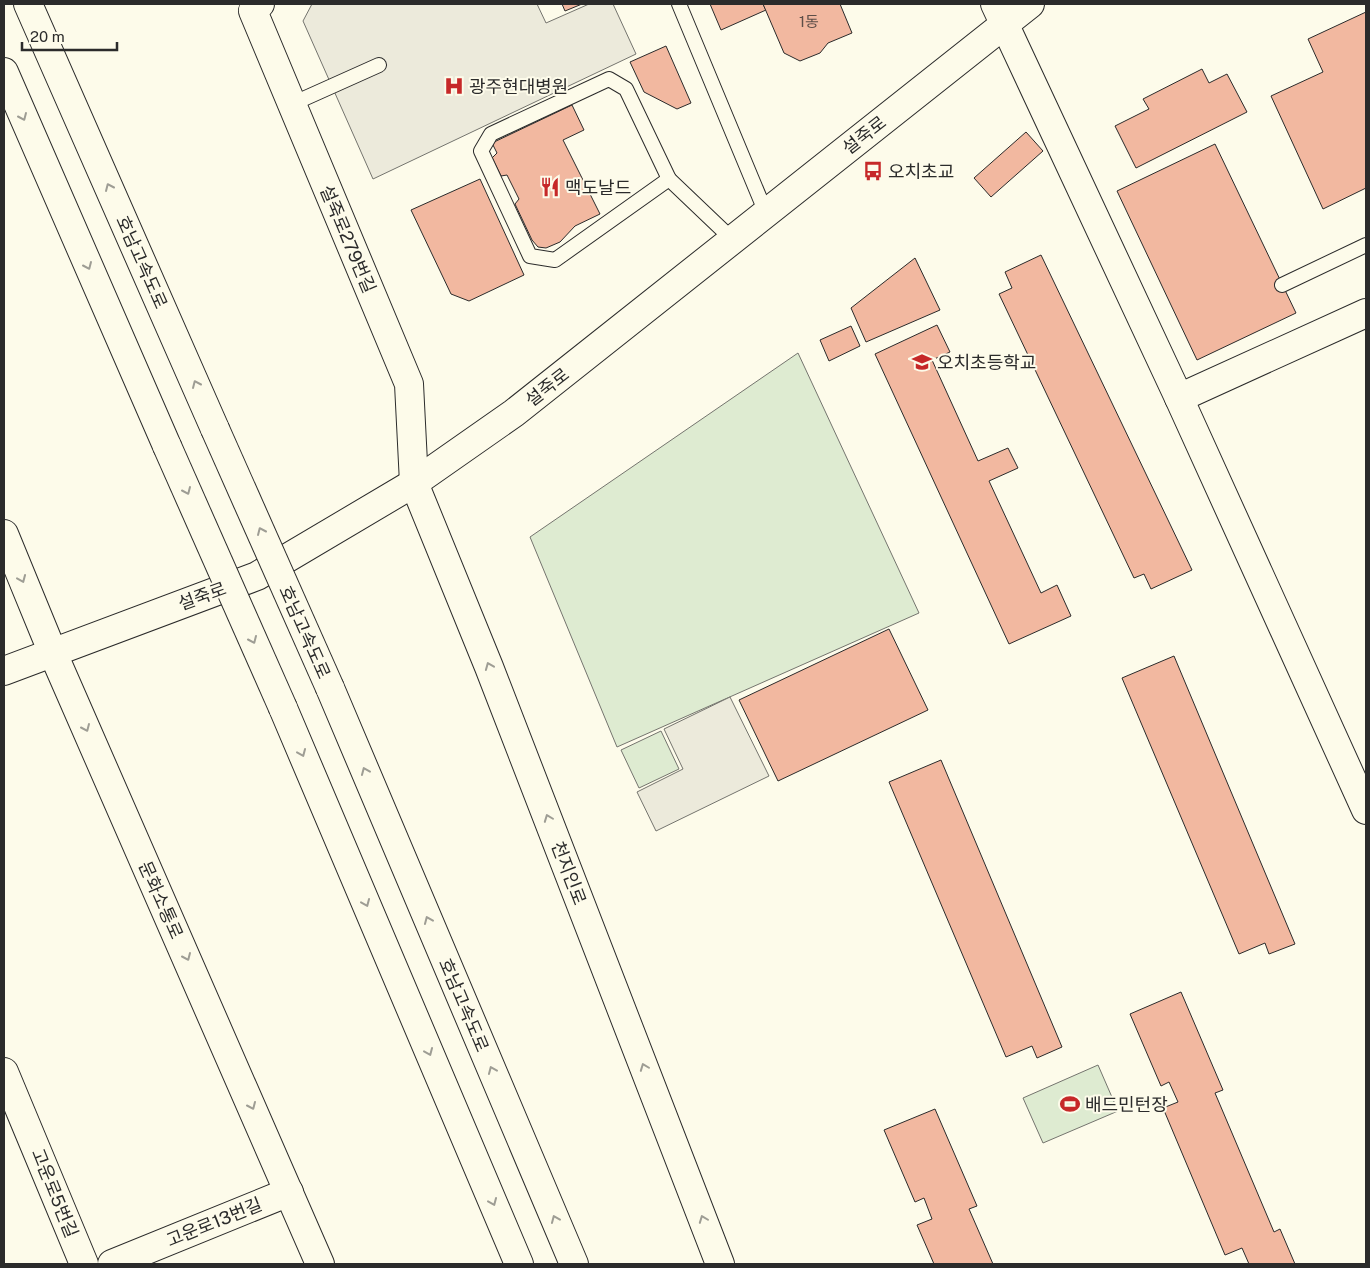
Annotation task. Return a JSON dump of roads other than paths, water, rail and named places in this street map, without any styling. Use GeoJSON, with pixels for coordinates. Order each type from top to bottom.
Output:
{"type":"FeatureCollection","features":[{"type":"Feature","properties":{"kind":"main road","name":"호남고속도로"},"geometry":{"type":"LineString","coordinates":[[28,4],[330,688],[574,1264]]}},
{"type":"Feature","properties":{"kind":"main road","name":"설죽로279번길"},"geometry":{"type":"LineString","coordinates":[[260,4],[254,11],[409,384],[414,483]]}},
{"type":"Feature","properties":{"kind":"main road","name":"설죽로"},"geometry":{"type":"LineString","coordinates":[[4,671],[52,651],[257,576],[414,483],[514,413],[733,240],[1000,14],[1030,4]]}},
{"type":"Feature","properties":{"kind":"main road"},"geometry":{"type":"LineString","coordinates":[[1000,14],[1179,398],[1366,810]]}},
{"type":"Feature","properties":{"kind":"main road"},"geometry":{"type":"LineString","coordinates":[[4,72],[283,708],[519,1264]]}},
{"type":"Feature","properties":{"kind":"main road"},"geometry":{"type":"LineString","coordinates":[[1179,398],[1366,312]]}},
{"type":"Feature","properties":{"kind":"main road","name":"천지인로"},"geometry":{"type":"LineString","coordinates":[[414,483],[493,676],[720,1264]]}},
{"type":"Feature","properties":{"kind":"main road","name":"문화소통로"},"geometry":{"type":"LineString","coordinates":[[4,534],[52,651],[320,1264]]}},
{"type":"Feature","properties":{"kind":"main road","name":"고운로5번길"},"geometry":{"type":"LineString","coordinates":[[4,1072],[15,1126],[84,1264]]}},
{"type":"Feature","properties":{"kind":"main road","name":"고운로13번길"},"geometry":{"type":"LineString","coordinates":[[112,1264],[289,1192]]}},
{"type":"Feature","properties":{"kind":"lane"},"geometry":{"type":"LineString","coordinates":[[678,4],[766,213]]}},
{"type":"Feature","properties":{"kind":"lane"},"geometry":{"type":"LineString","coordinates":[[292,104],[378,65]]}},
{"type":"Feature","properties":{"kind":"lane"},"geometry":{"type":"LineString","coordinates":[[669,178],[555,260],[530,256],[481,151],[492,134],[609,79],[626,89],[669,178],[733,240]]}},
{"type":"Feature","properties":{"kind":"lane"},"geometry":{"type":"LineString","coordinates":[[1282,285],[1366,245]]}},
{"type":"Feature","properties":{"kind":"place","name":"광주현대병원"},"geometry":{"type":"Point","coordinates":[454,86]}},
{"type":"Feature","properties":{"kind":"place","name":"오치초교"},"geometry":{"type":"Point","coordinates":[873,171]}},
{"type":"Feature","properties":{"kind":"place","name":"맥도날드"},"geometry":{"type":"Point","coordinates":[550,187]}},
{"type":"Feature","properties":{"kind":"place","name":"오치초등학교"},"geometry":{"type":"Point","coordinates":[922,362]}},
{"type":"Feature","properties":{"kind":"place","name":"배드민턴장"},"geometry":{"type":"Point","coordinates":[1070,1104]}}]}
